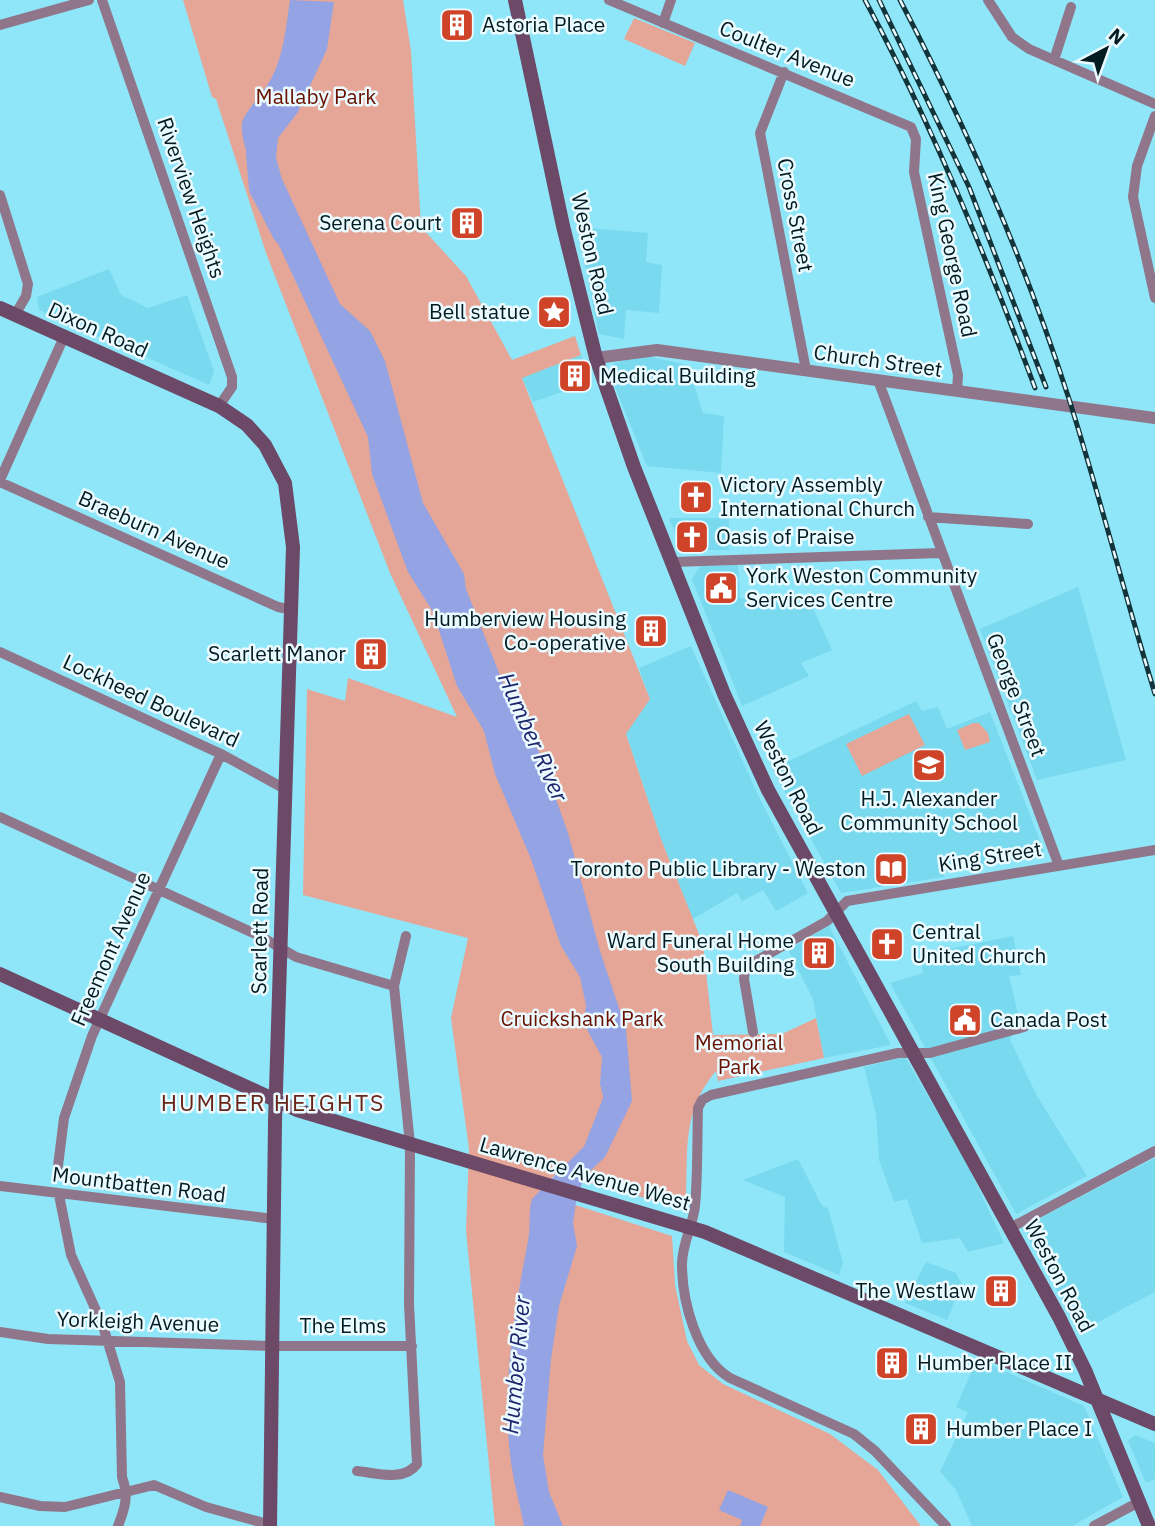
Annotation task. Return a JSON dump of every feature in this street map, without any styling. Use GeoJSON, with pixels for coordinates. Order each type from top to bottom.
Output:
{"type":"FeatureCollection","features":[{"type":"Feature","properties":{"kind":"main road","name":"Weston Road"},"geometry":{"type":"LineString","coordinates":[[516,0],[563,226],[596,358],[634,467],[749,751],[1076,1350],[1149,1526]]}},
{"type":"Feature","properties":{"kind":"main road","name":"Dixon Road"},"geometry":{"type":"LineString","coordinates":[[0,308],[63,339],[180,389]]}},
{"type":"Feature","properties":{"kind":"main road","name":"Scarlett Road"},"geometry":{"type":"LineString","coordinates":[[180,389],[219,406],[247,425],[265,445],[285,483],[293,547],[276,1101],[270,1526]]}},
{"type":"Feature","properties":{"kind":"main road","name":"Lawrence Avenue West"},"geometry":{"type":"LineString","coordinates":[[0,974],[276,1101],[410,1144],[690,1227],[845,1289],[1155,1424]]}},
{"type":"Feature","properties":{"kind":"street"},"geometry":{"type":"LineString","coordinates":[[0,25],[89,0]]}},
{"type":"Feature","properties":{"kind":"street","name":"Riverview Heights"},"geometry":{"type":"LineString","coordinates":[[102,0],[232,377],[232,387],[219,406]]}},
{"type":"Feature","properties":{"kind":"street","name":"Coulter Avenue"},"geometry":{"type":"LineString","coordinates":[[609,0],[911,127]]}},
{"type":"Feature","properties":{"kind":"street"},"geometry":{"type":"LineString","coordinates":[[663,23],[671,0]]}},
{"type":"Feature","properties":{"kind":"street"},"geometry":{"type":"LineString","coordinates":[[988,0],[1012,37],[1029,49],[1155,104]]}},
{"type":"Feature","properties":{"kind":"street"},"geometry":{"type":"LineString","coordinates":[[1054,60],[1071,7]]}},
{"type":"Feature","properties":{"kind":"street","name":"Cross Street"},"geometry":{"type":"LineString","coordinates":[[784,72],[760,133],[806,370]]}},
{"type":"Feature","properties":{"kind":"street"},"geometry":{"type":"LineString","coordinates":[[1155,116],[1137,166],[1133,197],[1155,298]]}},
{"type":"Feature","properties":{"kind":"street","name":"King George Road"},"geometry":{"type":"LineString","coordinates":[[911,127],[916,139],[914,172],[958,375],[957,391]]}},
{"type":"Feature","properties":{"kind":"street"},"geometry":{"type":"LineString","coordinates":[[0,195],[28,284],[26,296],[15,315]]}},
{"type":"Feature","properties":{"kind":"street"},"geometry":{"type":"LineString","coordinates":[[0,481],[63,339]]}},
{"type":"Feature","properties":{"kind":"street","name":"Church Street"},"geometry":{"type":"LineString","coordinates":[[596,358],[657,350],[1155,418]]}},
{"type":"Feature","properties":{"kind":"street","name":"George Street"},"geometry":{"type":"LineString","coordinates":[[878,380],[940,553],[1059,866]]}},
{"type":"Feature","properties":{"kind":"street","name":"Braeburn Avenue"},"geometry":{"type":"LineString","coordinates":[[0,481],[278,607],[293,610]]}},
{"type":"Feature","properties":{"kind":"street"},"geometry":{"type":"LineString","coordinates":[[928,517],[1028,524]]}},
{"type":"Feature","properties":{"kind":"street"},"geometry":{"type":"LineString","coordinates":[[673,562],[742,557],[940,553]]}},
{"type":"Feature","properties":{"kind":"street","name":"Lockheed Boulevard"},"geometry":{"type":"LineString","coordinates":[[0,652],[221,754],[285,789]]}},
{"type":"Feature","properties":{"kind":"street","name":"Freemont Avenue"},"geometry":{"type":"LineString","coordinates":[[58,1166],[64,1118],[99,1021],[221,754]]}},
{"type":"Feature","properties":{"kind":"street"},"geometry":{"type":"LineString","coordinates":[[0,817],[296,957],[394,986]]}},
{"type":"Feature","properties":{"kind":"street","name":"King Street"},"geometry":{"type":"LineString","coordinates":[[752,1032],[744,979],[746,971],[754,962],[827,921],[847,901],[1155,850]]}},
{"type":"Feature","properties":{"kind":"street"},"geometry":{"type":"LineString","coordinates":[[357,1471],[401,1475],[411,1472],[417,1464],[409,1304],[410,1144],[394,986],[406,936]]}},
{"type":"Feature","properties":{"kind":"street"},"geometry":{"type":"LineString","coordinates":[[946,1526],[875,1451],[854,1434],[730,1378],[707,1359],[696,1334],[683,1275],[683,1255],[695,1204],[698,1108],[702,1100],[911,1051],[930,1053],[1024,1027]]}},
{"type":"Feature","properties":{"kind":"street"},"geometry":{"type":"LineString","coordinates":[[1010,1228],[1155,1151]]}},
{"type":"Feature","properties":{"kind":"street","name":"Mountbatten Road"},"geometry":{"type":"LineString","coordinates":[[0,1186],[274,1219]]}},
{"type":"Feature","properties":{"kind":"street"},"geometry":{"type":"LineString","coordinates":[[59,1195],[71,1255],[107,1340],[120,1382],[122,1477],[127,1491],[126,1504],[118,1526]]}},
{"type":"Feature","properties":{"kind":"street","name":"Yorkleigh Avenue"},"geometry":{"type":"LineString","coordinates":[[0,1332],[48,1339],[274,1346]]}},
{"type":"Feature","properties":{"kind":"street","name":"The Elms"},"geometry":{"type":"LineString","coordinates":[[274,1346],[412,1346]]}},
{"type":"Feature","properties":{"kind":"street"},"geometry":{"type":"LineString","coordinates":[[0,1497],[40,1506],[65,1507],[107,1499],[154,1485],[206,1507],[270,1526]]}},
{"type":"Feature","properties":{"kind":"street"},"geometry":{"type":"LineString","coordinates":[[1094,1526],[1139,1502]]}},
{"type":"Feature","properties":{"kind":"shaded area"},"geometry":{"type":"Polygon","coordinates":[[[577,227],[648,233],[646,262],[662,265],[659,313],[626,310],[624,339],[599,334],[577,227]]]}},
{"type":"Feature","properties":{"kind":"shaded area"},"geometry":{"type":"Polygon","coordinates":[[[109,269],[121,295],[148,308],[187,295],[214,371],[209,385],[39,310],[37,297],[109,269]]]}},
{"type":"Feature","properties":{"kind":"shaded area"},"geometry":{"type":"Polygon","coordinates":[[[581,355],[590,382],[533,402],[522,377],[581,355]]]}},
{"type":"Feature","properties":{"kind":"shaded area"},"geometry":{"type":"Polygon","coordinates":[[[641,355],[688,365],[703,413],[724,416],[721,473],[647,466],[613,382],[613,364],[641,355]]]}},
{"type":"Feature","properties":{"kind":"shaded area"},"geometry":{"type":"Polygon","coordinates":[[[669,518],[729,518],[729,550],[682,550],[669,518]]]}},
{"type":"Feature","properties":{"kind":"shaded area"},"geometry":{"type":"Polygon","coordinates":[[[738,565],[740,598],[812,606],[832,650],[801,663],[809,676],[742,706],[692,579],[700,566],[738,565]]]}},
{"type":"Feature","properties":{"kind":"shaded area"},"geometry":{"type":"Polygon","coordinates":[[[1078,587],[1126,760],[1037,780],[980,629],[1078,587]]]}},
{"type":"Feature","properties":{"kind":"shaded area"},"geometry":{"type":"Polygon","coordinates":[[[691,646],[757,793],[808,893],[776,911],[763,890],[742,901],[737,893],[693,919],[661,839],[626,733],[650,699],[639,668],[691,646]]]}},
{"type":"Feature","properties":{"kind":"shaded area","name":"H.J. Alexander Community School"},"geometry":{"type":"Polygon","coordinates":[[[916,701],[922,711],[938,707],[947,729],[990,712],[1044,851],[1041,856],[945,869],[944,877],[841,893],[772,769],[916,701]]]}},
{"type":"Feature","properties":{"kind":"shaded area"},"geometry":{"type":"Polygon","coordinates":[[[829,926],[891,1045],[824,1058],[813,999],[788,950],[829,926]]]}},
{"type":"Feature","properties":{"kind":"shaded area"},"geometry":{"type":"Polygon","coordinates":[[[1013,936],[1021,975],[1009,976],[1019,1018],[1010,1040],[1037,1096],[1087,1176],[1016,1214],[890,983],[923,973],[920,958],[934,952],[1013,936]]]}},
{"type":"Feature","properties":{"kind":"shaded area"},"geometry":{"type":"Polygon","coordinates":[[[905,1057],[964,1157],[1004,1243],[968,1252],[960,1238],[922,1243],[907,1199],[894,1202],[879,1160],[876,1114],[864,1067],[905,1057]]]}},
{"type":"Feature","properties":{"kind":"shaded area"},"geometry":{"type":"Polygon","coordinates":[[[1155,1158],[1155,1292],[1079,1332],[1025,1231],[1029,1224],[1155,1158]]]}},
{"type":"Feature","properties":{"kind":"shaded area"},"geometry":{"type":"Polygon","coordinates":[[[798,1159],[822,1206],[828,1208],[843,1263],[839,1275],[784,1252],[785,1197],[743,1180],[798,1159]]]}},
{"type":"Feature","properties":{"kind":"shaded area"},"geometry":{"type":"Polygon","coordinates":[[[926,1262],[956,1273],[962,1284],[947,1320],[905,1303],[926,1262]]]}},
{"type":"Feature","properties":{"kind":"shaded area"},"geometry":{"type":"Polygon","coordinates":[[[977,1359],[1084,1406],[1123,1497],[1072,1526],[972,1526],[956,1490],[940,1472],[968,1412],[956,1407],[977,1359]]]}},
{"type":"Feature","properties":{"kind":"shaded area"},"geometry":{"type":"Polygon","coordinates":[[[1135,1435],[1155,1443],[1155,1479],[1146,1483],[1128,1441],[1135,1435]]]}},
{"type":"Feature","properties":{"kind":"green space","name":"Cruickshank Park"},"geometry":{"type":"Polygon","coordinates":[[[183,0],[403,0],[411,51],[421,227],[466,276],[512,360],[575,336],[581,355],[522,378],[650,699],[626,734],[661,839],[703,944],[713,1035],[782,1034],[816,1018],[824,1058],[718,1081],[716,1071],[697,1101],[692,1116],[687,1147],[686,1198],[678,1207],[556,1174],[538,1193],[672,1236],[675,1285],[687,1341],[699,1365],[723,1384],[830,1434],[878,1470],[921,1526],[495,1526],[466,1231],[469,1149],[451,1018],[468,938],[303,895],[307,689],[345,701],[348,678],[457,717],[390,573],[266,253],[216,99],[212,97],[183,0]]]}},
{"type":"Feature","properties":{"kind":"green space"},"geometry":{"type":"Polygon","coordinates":[[[634,18],[695,43],[685,66],[624,39],[634,18]]]}},
{"type":"Feature","properties":{"kind":"green space"},"geometry":{"type":"Polygon","coordinates":[[[909,714],[925,745],[862,776],[846,744],[909,714]]]}},
{"type":"Feature","properties":{"kind":"green space"},"geometry":{"type":"Polygon","coordinates":[[[979,723],[988,733],[990,742],[965,750],[957,730],[979,723]]]}},
{"type":"Feature","properties":{"kind":"water"},"geometry":{"type":"Polygon","coordinates":[[[290,0],[334,2],[327,49],[298,112],[278,138],[276,158],[282,179],[340,304],[370,331],[385,361],[423,503],[464,574],[466,589],[522,731],[539,751],[568,833],[600,951],[626,1029],[632,1101],[605,1157],[586,1175],[577,1195],[573,1223],[577,1246],[559,1306],[551,1359],[543,1455],[549,1492],[563,1526],[524,1526],[512,1471],[508,1435],[510,1351],[529,1236],[532,1199],[605,1125],[608,1116],[600,1084],[602,1057],[584,1024],[586,1005],[580,977],[561,946],[531,859],[495,774],[484,731],[457,686],[433,612],[408,572],[372,474],[368,437],[275,237],[245,147],[242,123],[268,84],[279,60],[290,0]]]}},
{"type":"Feature","properties":{"kind":"water"},"geometry":{"type":"Polygon","coordinates":[[[728,1490],[768,1507],[760,1526],[740,1526],[742,1520],[719,1510],[728,1490]]]}},
{"type":"Feature","properties":{"kind":"waterway","name":"Humber River"},"geometry":{"type":"LineString","coordinates":[[255,154],[258,189],[282,235]]}},
{"type":"Feature","properties":{"kind":"waterway","name":"Humber River"},"geometry":{"type":"LineString","coordinates":[[592,1151],[615,1092]]}},
{"type":"Feature","properties":{"kind":"railway"},"geometry":{"type":"LineString","coordinates":[[865,0],[890,47],[957,191],[1035,388]]}},
{"type":"Feature","properties":{"kind":"railway"},"geometry":{"type":"LineString","coordinates":[[879,0],[969,187],[1046,387]]}},
{"type":"Feature","properties":{"kind":"railway"},"geometry":{"type":"LineString","coordinates":[[900,0],[993,196],[1052,348],[1155,694]]}},
{"type":"Feature","properties":{"kind":"place","name":"Astoria Place"},"geometry":{"type":"Point","coordinates":[457,25]}},
{"type":"Feature","properties":{"kind":"place","name":"Serena Court"},"geometry":{"type":"Point","coordinates":[467,223]}},
{"type":"Feature","properties":{"kind":"place","name":"Bell statue"},"geometry":{"type":"Point","coordinates":[554,312]}},
{"type":"Feature","properties":{"kind":"place","name":"Medical Building"},"geometry":{"type":"Point","coordinates":[575,376]}},
{"type":"Feature","properties":{"kind":"place","name":"Victory Assembly International Church"},"geometry":{"type":"Point","coordinates":[696,497]}},
{"type":"Feature","properties":{"kind":"place","name":"Oasis of Praise"},"geometry":{"type":"Point","coordinates":[692,537]}},
{"type":"Feature","properties":{"kind":"place","name":"York Weston Community Services Centre"},"geometry":{"type":"Point","coordinates":[721,588]}},
{"type":"Feature","properties":{"kind":"place","name":"Humberview Housing Co-operative"},"geometry":{"type":"Point","coordinates":[651,631]}},
{"type":"Feature","properties":{"kind":"place","name":"Scarlett Manor"},"geometry":{"type":"Point","coordinates":[371,654]}},
{"type":"Feature","properties":{"kind":"place","name":"H.J. Alexander Community School"},"geometry":{"type":"Point","coordinates":[929,765]}},
{"type":"Feature","properties":{"kind":"place","name":"Toronto Public Library - Weston"},"geometry":{"type":"Point","coordinates":[891,869]}},
{"type":"Feature","properties":{"kind":"place","name":"Central United Church"},"geometry":{"type":"Point","coordinates":[887,944]}},
{"type":"Feature","properties":{"kind":"place","name":"Ward Funeral Home South Building"},"geometry":{"type":"Point","coordinates":[819,953]}},
{"type":"Feature","properties":{"kind":"place","name":"Canada Post"},"geometry":{"type":"Point","coordinates":[965,1020]}},
{"type":"Feature","properties":{"kind":"place","name":"The Westlaw"},"geometry":{"type":"Point","coordinates":[1001,1291]}},
{"type":"Feature","properties":{"kind":"place","name":"Humber Place II"},"geometry":{"type":"Point","coordinates":[892,1363]}},
{"type":"Feature","properties":{"kind":"place","name":"Humber Place I"},"geometry":{"type":"Point","coordinates":[921,1429]}},
{"type":"Feature","properties":{"kind":"district","name":"HUMBER HEIGHTS"},"geometry":{"type":"Point","coordinates":[273,1103]}},
{"type":"Feature","properties":{"kind":"park label","name":"Mallaby Park"},"geometry":{"type":"Point","coordinates":[316,97]}},
{"type":"Feature","properties":{"kind":"park label","name":"Memorial Park"},"geometry":{"type":"Point","coordinates":[739,1055]}}]}
